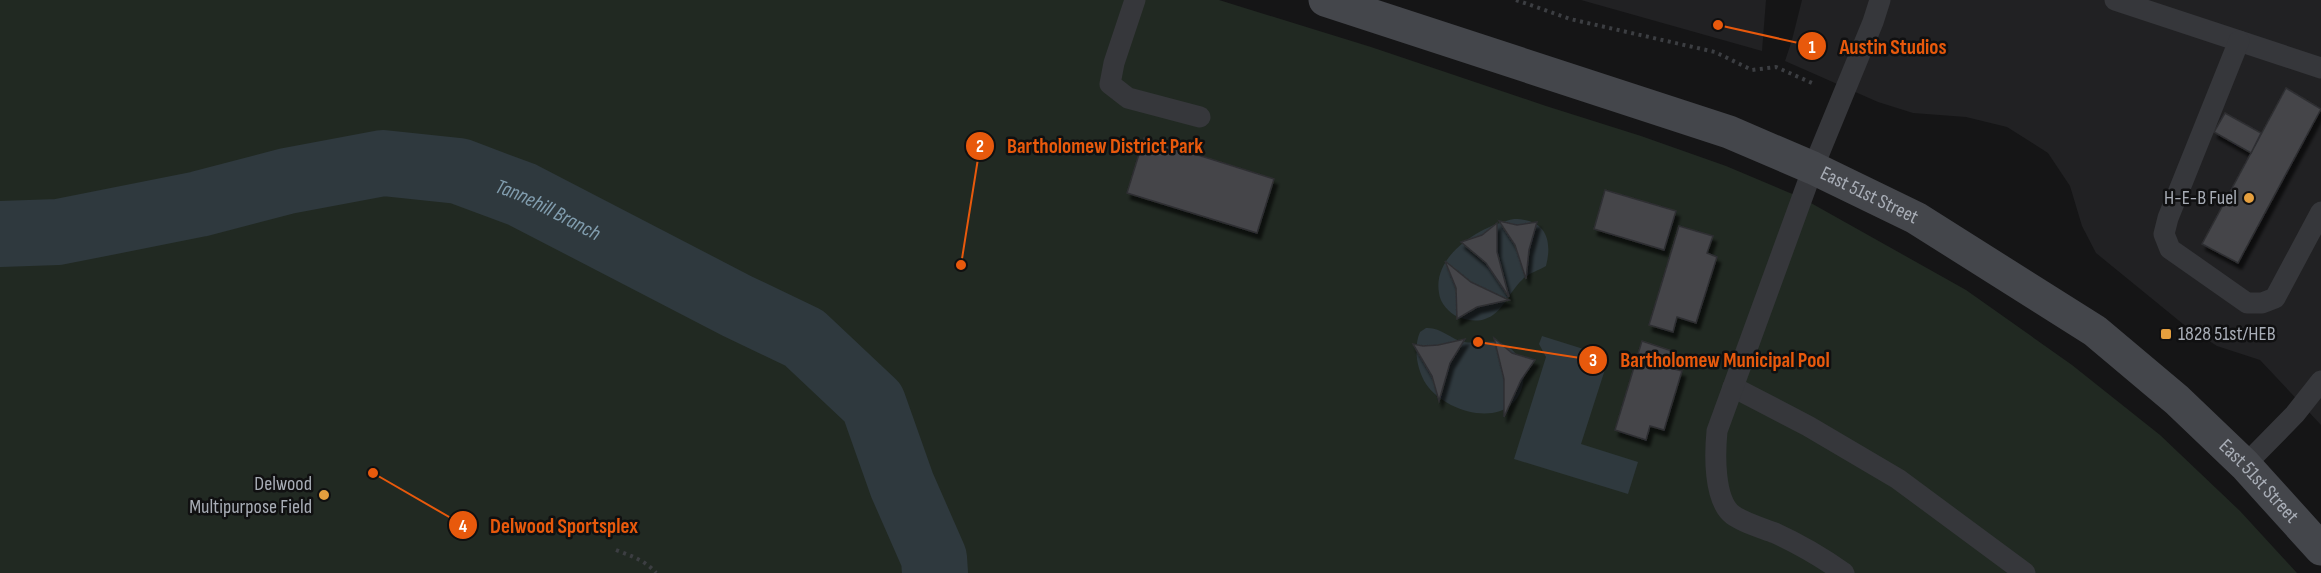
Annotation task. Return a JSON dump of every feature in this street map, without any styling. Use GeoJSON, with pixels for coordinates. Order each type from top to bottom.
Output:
{"type":"FeatureCollection","features":[{"type":"Feature","properties":{"kind":"main road","name":"East 51st Street"},"geometry":{"type":"LineString","coordinates":[[1325,0],[1729,132],[1813,168],[1916,218],[2095,331],[2177,400],[2246,465],[2321,549]]}},
{"type":"Feature","properties":{"kind":"lane"},"geometry":{"type":"LineString","coordinates":[[1135,0],[1114,63],[1110,84],[1128,98],[1200,117]]}},
{"type":"Feature","properties":{"kind":"lane"},"geometry":{"type":"LineString","coordinates":[[1844,573],[1824,559],[1779,535],[1731,514],[1720,494],[1716,460],[1717,430],[1813,168],[1880,0]]}},
{"type":"Feature","properties":{"kind":"lane"},"geometry":{"type":"LineString","coordinates":[[2115,0],[2321,68]]}},
{"type":"Feature","properties":{"kind":"lane"},"geometry":{"type":"LineString","coordinates":[[2239,41],[2168,218],[2164,234],[2170,249],[2247,303],[2262,303],[2275,298],[2321,212]]}},
{"type":"Feature","properties":{"kind":"lane"},"geometry":{"type":"LineString","coordinates":[[2246,465],[2295,414],[2321,381]]}},
{"type":"Feature","properties":{"kind":"lane"},"geometry":{"type":"LineString","coordinates":[[1733,387],[1808,426],[1898,479],[2025,573]]}},
{"type":"Feature","properties":{"kind":"path"},"geometry":{"type":"LineString","coordinates":[[1516,0],[1570,20],[1715,52],[1752,70],[1776,67],[1812,83]]}},
{"type":"Feature","properties":{"kind":"path"},"geometry":{"type":"LineString","coordinates":[[616,550],[635,557],[650,566],[656,573]]}},
{"type":"Feature","properties":{"kind":"shaded area"},"geometry":{"type":"Polygon","coordinates":[[[0,0],[1219,0],[1371,47],[1641,136],[1726,166],[1802,198],[1966,290],[2072,365],[2160,435],[2240,511],[2297,573],[0,573],[0,0]]]}},
{"type":"Feature","properties":{"kind":"shaded area"},"geometry":{"type":"Polygon","coordinates":[[[1581,0],[1766,0],[1762,51],[1581,0]]]}},
{"type":"Feature","properties":{"kind":"shaded area"},"geometry":{"type":"Polygon","coordinates":[[[1802,0],[2321,0],[2321,425],[2260,360],[2217,346],[2183,324],[2096,253],[2082,226],[2070,186],[2048,153],[2007,127],[1966,117],[1913,113],[1878,102],[1785,61],[1802,0]]]}},
{"type":"Feature","properties":{"kind":"shaded area"},"geometry":{"type":"Polygon","coordinates":[[[1514,219],[1533,223],[1544,232],[1548,247],[1546,266],[1524,278],[1501,308],[1491,316],[1475,320],[1455,315],[1446,307],[1439,293],[1439,279],[1443,266],[1451,254],[1475,235],[1514,219]]]}},
{"type":"Feature","properties":{"kind":"shaded area"},"geometry":{"type":"Polygon","coordinates":[[[1426,328],[1436,329],[1464,342],[1496,342],[1509,347],[1516,354],[1523,370],[1522,388],[1518,397],[1502,410],[1479,413],[1454,406],[1433,393],[1423,378],[1417,359],[1418,338],[1420,332],[1426,328]]]}},
{"type":"Feature","properties":{"kind":"shaded area"},"geometry":{"type":"Polygon","coordinates":[[[1542,336],[1609,357],[1581,444],[1638,462],[1628,494],[1514,459],[1546,357],[1539,344],[1542,336]]]}},
{"type":"Feature","properties":{"kind":"building","name":"H-E-B Fuel"},"geometry":{"type":"Polygon","coordinates":[[[2286,88],[2321,109],[2238,263],[2202,244],[2286,88]]]}},
{"type":"Feature","properties":{"kind":"building"},"geometry":{"type":"Polygon","coordinates":[[[2225,113],[2261,133],[2251,153],[2214,132],[2225,113]]]}},
{"type":"Feature","properties":{"kind":"building"},"geometry":{"type":"Polygon","coordinates":[[[1144,138],[1274,179],[1257,233],[1127,193],[1144,138]]]}},
{"type":"Feature","properties":{"kind":"building"},"geometry":{"type":"Polygon","coordinates":[[[1605,190],[1676,211],[1664,250],[1594,229],[1605,190]]]}},
{"type":"Feature","properties":{"kind":"building"},"geometry":{"type":"Polygon","coordinates":[[[1499,221],[1517,225],[1537,222],[1529,250],[1526,279],[1515,245],[1499,221]]]}},
{"type":"Feature","properties":{"kind":"building"},"geometry":{"type":"Polygon","coordinates":[[[1497,223],[1497,252],[1509,297],[1486,263],[1461,242],[1482,235],[1497,223]]]}},
{"type":"Feature","properties":{"kind":"building"},"geometry":{"type":"Polygon","coordinates":[[[1679,226],[1713,236],[1707,253],[1717,257],[1696,323],[1677,317],[1673,332],[1649,325],[1679,226]]]}},
{"type":"Feature","properties":{"kind":"building"},"geometry":{"type":"Polygon","coordinates":[[[1445,261],[1471,282],[1509,300],[1477,307],[1457,319],[1456,288],[1445,261]]]}},
{"type":"Feature","properties":{"kind":"building"},"geometry":{"type":"Polygon","coordinates":[[[1494,338],[1512,353],[1535,360],[1521,380],[1504,417],[1504,379],[1494,338]]]}},
{"type":"Feature","properties":{"kind":"building"},"geometry":{"type":"Polygon","coordinates":[[[1465,339],[1450,363],[1439,401],[1432,376],[1413,344],[1438,345],[1465,339]]]}},
{"type":"Feature","properties":{"kind":"building"},"geometry":{"type":"Polygon","coordinates":[[[1642,341],[1675,352],[1670,368],[1682,371],[1664,430],[1650,426],[1646,440],[1615,430],[1642,341]]]}},
{"type":"Feature","properties":{"kind":"waterway","name":"Tannehill Branch"},"geometry":{"type":"LineString","coordinates":[[0,234],[58,232],[199,204],[287,181],[383,163],[459,171],[523,195],[737,306],[804,338],[873,403],[902,485],[934,558],[935,573]]}},
{"type":"Feature","properties":{"kind":"place","name":"Austin Studios"},"geometry":{"type":"Point","coordinates":[1718,25]}},
{"type":"Feature","properties":{"kind":"place","name":"H-E-B Fuel"},"geometry":{"type":"Point","coordinates":[2249,198]}},
{"type":"Feature","properties":{"kind":"place","name":"Bartholomew District Park"},"geometry":{"type":"Point","coordinates":[961,265]}},
{"type":"Feature","properties":{"kind":"place","name":"1828 51st/HEB"},"geometry":{"type":"Point","coordinates":[2166,334]}},
{"type":"Feature","properties":{"kind":"place","name":"Bartholomew Municipal Pool"},"geometry":{"type":"Point","coordinates":[1478,342]}},
{"type":"Feature","properties":{"kind":"place","name":"Delwood Sportsplex"},"geometry":{"type":"Point","coordinates":[373,473]}},
{"type":"Feature","properties":{"kind":"place","name":"Delwood Multipurpose Field"},"geometry":{"type":"Point","coordinates":[324,495]}}]}
